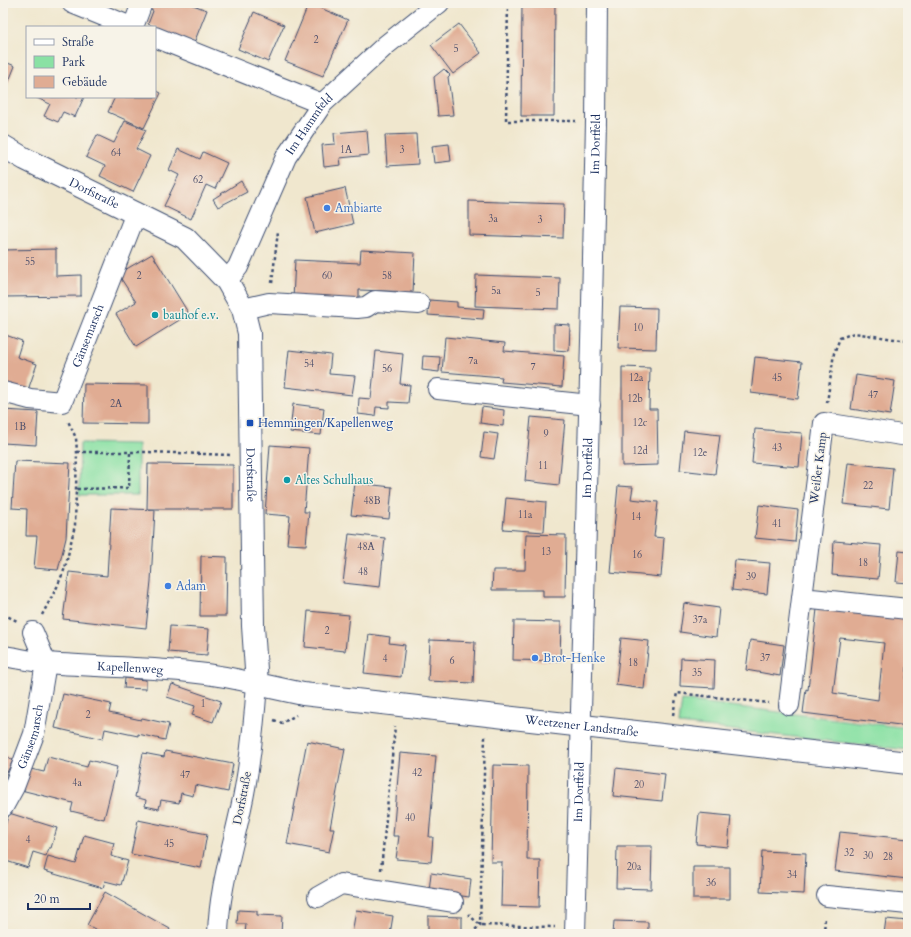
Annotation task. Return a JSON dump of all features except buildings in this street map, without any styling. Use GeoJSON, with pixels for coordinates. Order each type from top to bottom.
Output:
{"type":"FeatureCollection","features":[{"type":"Feature","properties":{"kind":"main road","name":"Dorfstraße"},"geometry":{"type":"LineString","coordinates":[[3,146],[25,159],[185,238],[227,281],[243,309],[249,333],[253,626],[257,684]]}},
{"type":"Feature","properties":{"kind":"main road","name":"Weetzener Landstraße"},"geometry":{"type":"LineString","coordinates":[[257,684],[304,694],[908,763]]}},
{"type":"Feature","properties":{"kind":"street"},"geometry":{"type":"LineString","coordinates":[[72,3],[130,26]]}},
{"type":"Feature","properties":{"kind":"street"},"geometry":{"type":"LineString","coordinates":[[132,26],[142,3]]}},
{"type":"Feature","properties":{"kind":"street","name":"Im Hammfeld"},"geometry":{"type":"LineString","coordinates":[[227,281],[238,267],[286,157],[322,104],[386,45],[439,3]]}},
{"type":"Feature","properties":{"kind":"street","name":"Im Dorffeld"},"geometry":{"type":"LineString","coordinates":[[575,931],[590,405],[597,3]]}},
{"type":"Feature","properties":{"kind":"street"},"geometry":{"type":"LineString","coordinates":[[156,37],[322,104]]}},
{"type":"Feature","properties":{"kind":"street","name":"Gänsemarsch"},"geometry":{"type":"LineString","coordinates":[[62,402],[136,213]]}},
{"type":"Feature","properties":{"kind":"street"},"geometry":{"type":"LineString","coordinates":[[243,309],[269,304],[357,308],[366,307],[375,301],[419,304]]}},
{"type":"Feature","properties":{"kind":"street"},"geometry":{"type":"LineString","coordinates":[[438,389],[590,405]]}},
{"type":"Feature","properties":{"kind":"street"},"geometry":{"type":"LineString","coordinates":[[3,392],[30,399],[62,402]]}},
{"type":"Feature","properties":{"kind":"street","name":"Weißer Kamp"},"geometry":{"type":"LineString","coordinates":[[789,705],[824,423],[908,436]]}},
{"type":"Feature","properties":{"kind":"street"},"geometry":{"type":"LineString","coordinates":[[802,598],[908,609]]}},
{"type":"Feature","properties":{"kind":"street"},"geometry":{"type":"LineString","coordinates":[[33,632],[46,663]]}},
{"type":"Feature","properties":{"kind":"street","name":"Kapellenweg"},"geometry":{"type":"LineString","coordinates":[[3,656],[46,663],[204,673],[257,684]]}},
{"type":"Feature","properties":{"kind":"street","name":"Gänsemarsch"},"geometry":{"type":"LineString","coordinates":[[3,807],[14,786],[34,734],[46,663]]}},
{"type":"Feature","properties":{"kind":"street","name":"Dorfstraße"},"geometry":{"type":"LineString","coordinates":[[218,934],[218,919],[224,882],[246,785],[257,684]]}},
{"type":"Feature","properties":{"kind":"street"},"geometry":{"type":"LineString","coordinates":[[318,897],[342,884],[453,902]]}},
{"type":"Feature","properties":{"kind":"street"},"geometry":{"type":"LineString","coordinates":[[827,896],[908,904]]}},
{"type":"Feature","properties":{"kind":"path"},"geometry":{"type":"LineString","coordinates":[[508,3],[506,121],[596,121]]}},
{"type":"Feature","properties":{"kind":"path"},"geometry":{"type":"LineString","coordinates":[[269,304],[278,224]]}},
{"type":"Feature","properties":{"kind":"path"},"geometry":{"type":"LineString","coordinates":[[824,423],[834,353],[840,338],[854,333],[908,341]]}},
{"type":"Feature","properties":{"kind":"path"},"geometry":{"type":"LineString","coordinates":[[33,632],[57,587],[65,568],[75,525],[76,438],[63,412],[62,402]]}},
{"type":"Feature","properties":{"kind":"path"},"geometry":{"type":"LineString","coordinates":[[77,452],[130,452],[250,456]]}},
{"type":"Feature","properties":{"kind":"path"},"geometry":{"type":"LineString","coordinates":[[76,489],[129,488],[130,452]]}},
{"type":"Feature","properties":{"kind":"path"},"geometry":{"type":"LineString","coordinates":[[12,627],[16,620]]}},
{"type":"Feature","properties":{"kind":"path"},"geometry":{"type":"LineString","coordinates":[[670,736],[677,693],[789,705]]}},
{"type":"Feature","properties":{"kind":"path"},"geometry":{"type":"LineString","coordinates":[[255,711],[282,723],[300,712]]}},
{"type":"Feature","properties":{"kind":"path"},"geometry":{"type":"LineString","coordinates":[[379,890],[396,722]]}},
{"type":"Feature","properties":{"kind":"path"},"geometry":{"type":"LineString","coordinates":[[471,934],[480,925],[486,732]]}},
{"type":"Feature","properties":{"kind":"path"},"geometry":{"type":"LineString","coordinates":[[453,902],[480,925],[575,931]]}},
{"type":"Feature","properties":{"kind":"green space"},"geometry":{"type":"Polygon","coordinates":[[[80,443],[138,444],[138,495],[79,495],[80,443]]]}},
{"type":"Feature","properties":{"kind":"green space"},"geometry":{"type":"Polygon","coordinates":[[[682,700],[908,728],[908,750],[679,724],[682,700]]]}},
{"type":"Feature","properties":{"kind":"place","name":"Ambiarte"},"geometry":{"type":"Point","coordinates":[327,208]}},
{"type":"Feature","properties":{"kind":"place","name":"bauhof e.v."},"geometry":{"type":"Point","coordinates":[155,315]}},
{"type":"Feature","properties":{"kind":"place","name":"Hemmingen/Kapellenweg"},"geometry":{"type":"Point","coordinates":[250,423]}},
{"type":"Feature","properties":{"kind":"place","name":"Altes Schulhaus"},"geometry":{"type":"Point","coordinates":[287,480]}},
{"type":"Feature","properties":{"kind":"place","name":"Adam"},"geometry":{"type":"Point","coordinates":[168,586]}},
{"type":"Feature","properties":{"kind":"place","name":"Brot-Henke"},"geometry":{"type":"Point","coordinates":[535,658]}}]}
